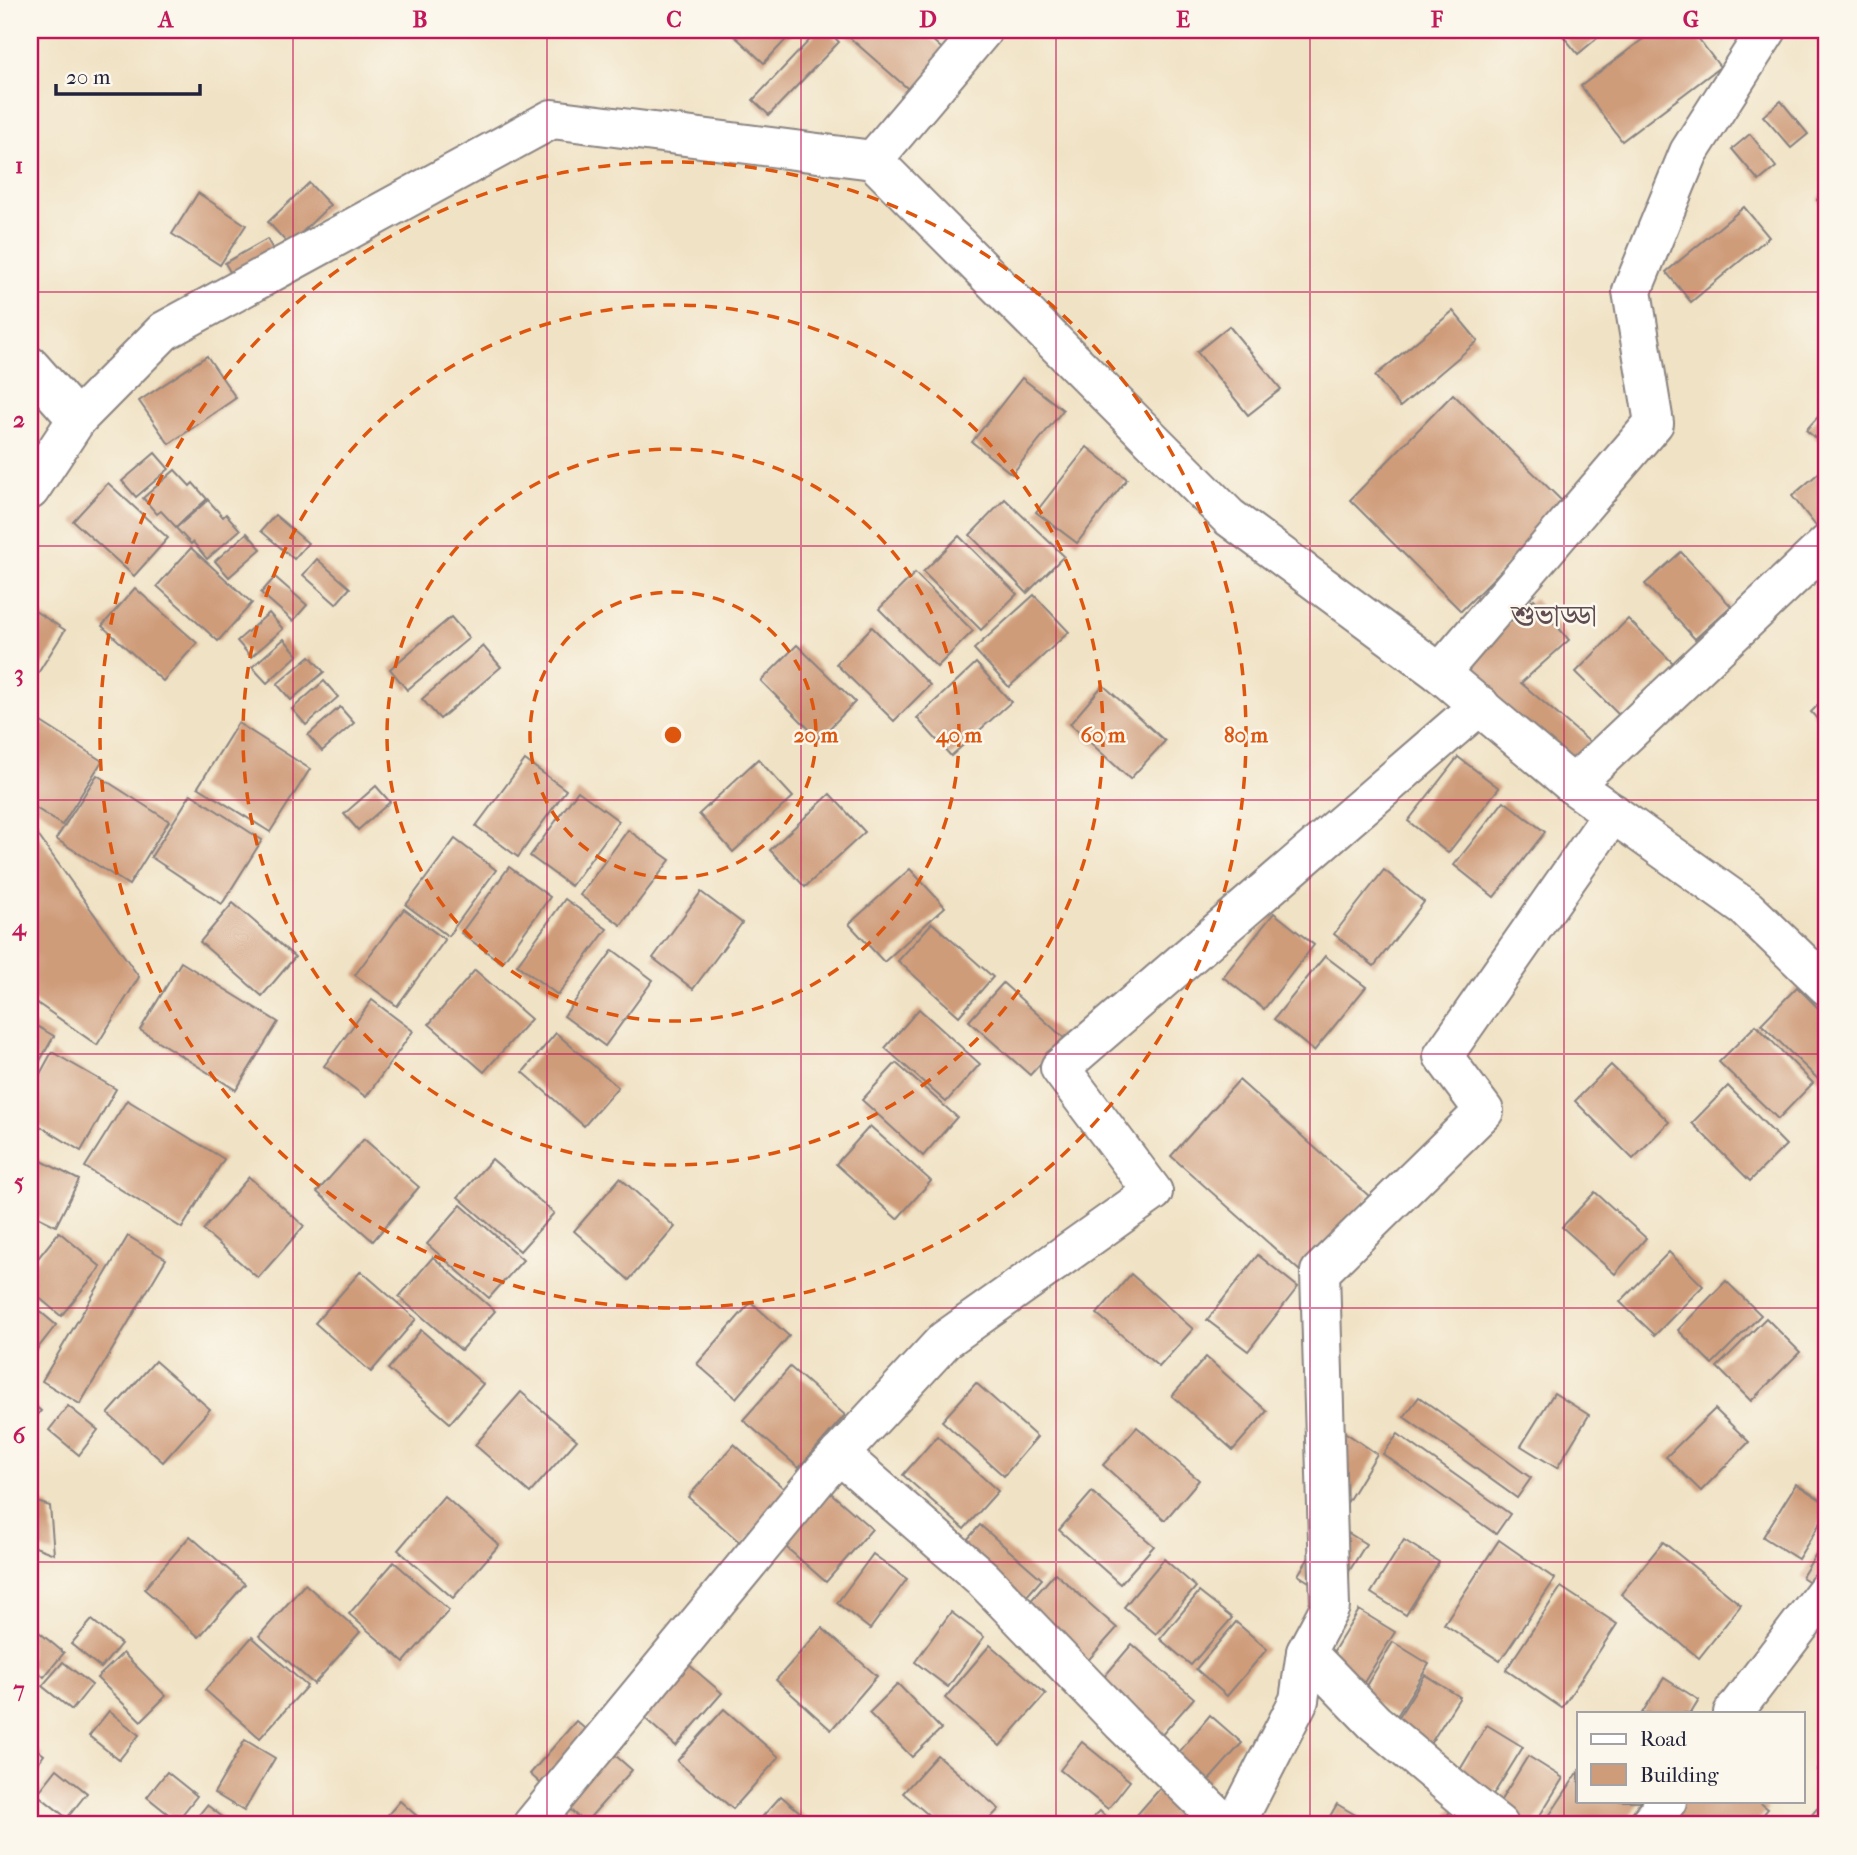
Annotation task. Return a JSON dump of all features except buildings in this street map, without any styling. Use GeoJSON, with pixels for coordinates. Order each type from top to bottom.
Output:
{"type":"FeatureCollection","features":[{"type":"Feature","properties":{"kind":"street"},"geometry":{"type":"LineString","coordinates":[[873,160],[983,30]]}},
{"type":"Feature","properties":{"kind":"street"},"geometry":{"type":"LineString","coordinates":[[1440,673],[1654,423],[1632,291],[1689,152],[1767,30]]}},
{"type":"Feature","properties":{"kind":"street"},"geometry":{"type":"LineString","coordinates":[[30,490],[77,419],[164,331],[552,119],[873,160],[1229,517],[1440,673],[1573,785],[1747,909],[1827,986]]}},
{"type":"Feature","properties":{"kind":"street"},"geometry":{"type":"LineString","coordinates":[[30,366],[77,419]]}},
{"type":"Feature","properties":{"kind":"street"},"geometry":{"type":"LineString","coordinates":[[1573,785],[1827,544]]}},
{"type":"Feature","properties":{"kind":"street"},"geometry":{"type":"LineString","coordinates":[[533,1825],[822,1473],[945,1340],[1153,1192],[1060,1068],[1480,705]]}},
{"type":"Feature","properties":{"kind":"street"},"geometry":{"type":"LineString","coordinates":[[1235,1825],[1299,1700],[1306,1652],[1330,1607],[1320,1272],[1484,1111],[1443,1056],[1613,813]]}},
{"type":"Feature","properties":{"kind":"street"},"geometry":{"type":"LineString","coordinates":[[839,1454],[982,1578],[1122,1723],[1226,1825]]}},
{"type":"Feature","properties":{"kind":"street"},"geometry":{"type":"LineString","coordinates":[[1734,1712],[1827,1590]]}},
{"type":"Feature","properties":{"kind":"street"},"geometry":{"type":"LineString","coordinates":[[1306,1652],[1374,1722],[1499,1825]]}},
{"type":"Feature","properties":{"kind":"street"},"geometry":{"type":"LineString","coordinates":[[1648,1825],[1666,1802]]}},
{"type":"Feature","properties":{"kind":"district","name":"শুভাড্ডা"},"geometry":{"type":"Point","coordinates":[1554,616]}}]}
